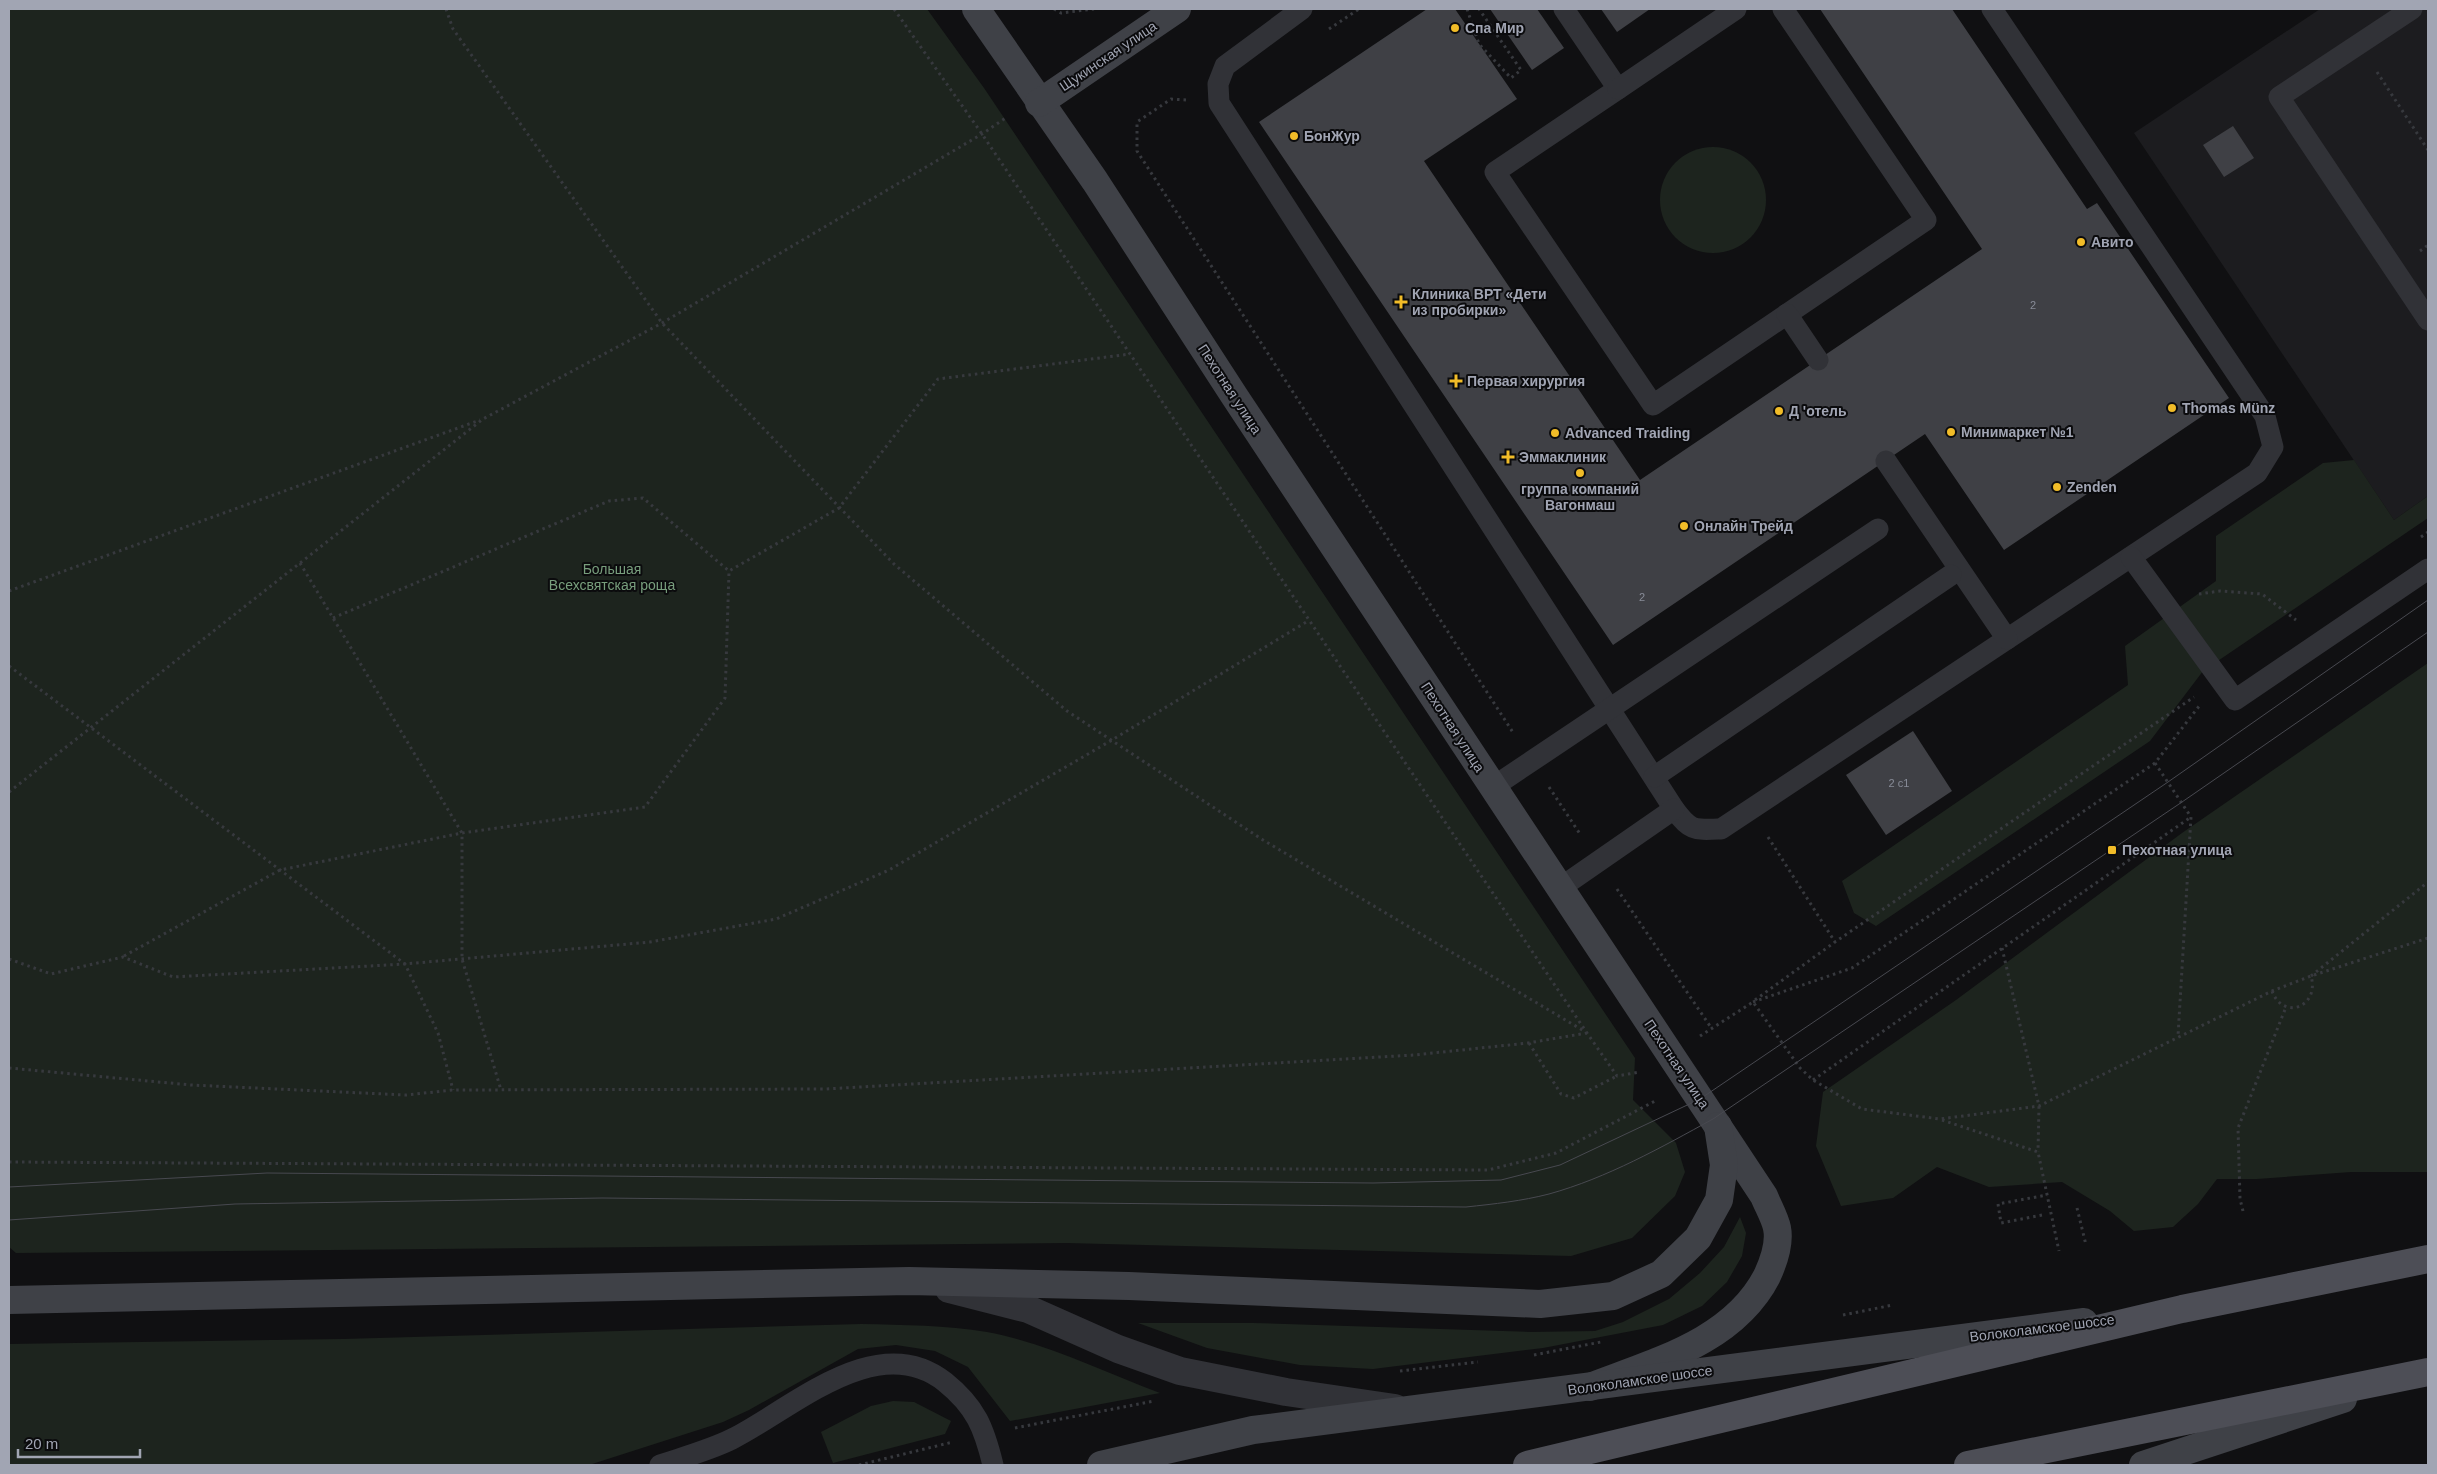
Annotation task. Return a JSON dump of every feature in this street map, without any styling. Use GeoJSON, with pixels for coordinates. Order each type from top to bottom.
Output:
{"type":"FeatureCollection","features":[{"type":"Feature","properties":{"kind":"main road","name":"Пехотная улица"},"geometry":{"type":"LineString","coordinates":[[976,9],[1095,181],[1240,405],[1764,1196],[1777,1229],[1774,1262],[1759,1291],[1734,1320],[1685,1350],[1590,1387]]}},
{"type":"Feature","properties":{"kind":"main road","name":"Щукинская улица"},"geometry":{"type":"LineString","coordinates":[[1040,103],[1177,9]]}},
{"type":"Feature","properties":{"kind":"main road"},"geometry":{"type":"LineString","coordinates":[[9,1300],[909,1281],[1129,1286],[1540,1304],[1613,1296],[1661,1274],[1698,1238],[1719,1200],[1724,1165],[1718,1126]]}},
{"type":"Feature","properties":{"kind":"main road","name":"Волоколамское шоссе"},"geometry":{"type":"LineString","coordinates":[[1526,1465],[2182,1310],[2428,1259]]}},
{"type":"Feature","properties":{"kind":"main road","name":"Волоколамское шоссе"},"geometry":{"type":"LineString","coordinates":[[1100,1465],[1253,1430],[2182,1310]]}},
{"type":"Feature","properties":{"kind":"main road"},"geometry":{"type":"LineString","coordinates":[[1968,1465],[2417,1375]]}},
{"type":"Feature","properties":{"kind":"main road"},"geometry":{"type":"LineString","coordinates":[[2143,1465],[2417,1375]]}},
{"type":"Feature","properties":{"kind":"street"},"geometry":{"type":"LineString","coordinates":[[909,1281],[976,1294],[1028,1309],[1118,1348],[1180,1371],[1286,1392],[1409,1410]]}},
{"type":"Feature","properties":{"kind":"lane"},"geometry":{"type":"LineString","coordinates":[[1302,9],[1225,66],[1218,84],[1219,103],[1674,809],[1686,825],[1702,830],[1721,829],[2257,473],[2273,448],[2265,416],[1992,9]]}},
{"type":"Feature","properties":{"kind":"lane"},"geometry":{"type":"LineString","coordinates":[[1564,9],[1618,88]]}},
{"type":"Feature","properties":{"kind":"lane"},"geometry":{"type":"LineString","coordinates":[[1736,9],[1495,172],[1652,405],[1926,220],[1783,9]]}},
{"type":"Feature","properties":{"kind":"lane"},"geometry":{"type":"LineString","coordinates":[[2412,9],[2279,97],[2428,320]]}},
{"type":"Feature","properties":{"kind":"lane"},"geometry":{"type":"LineString","coordinates":[[1787,314],[1818,360]]}},
{"type":"Feature","properties":{"kind":"lane"},"geometry":{"type":"LineString","coordinates":[[1886,461],[2007,639]]}},
{"type":"Feature","properties":{"kind":"lane"},"geometry":{"type":"LineString","coordinates":[[1492,787],[1878,529]]}},
{"type":"Feature","properties":{"kind":"lane"},"geometry":{"type":"LineString","coordinates":[[2131,557],[2235,700],[2428,569]]}},
{"type":"Feature","properties":{"kind":"lane"},"geometry":{"type":"LineString","coordinates":[[1654,776],[1951,575]]}},
{"type":"Feature","properties":{"kind":"lane"},"geometry":{"type":"LineString","coordinates":[[1560,888],[1674,809]]}},
{"type":"Feature","properties":{"kind":"lane"},"geometry":{"type":"LineString","coordinates":[[660,1465],[731,1440],[810,1392],[857,1369],[900,1364],[934,1374],[964,1398],[986,1434],[993,1465]]}},
{"type":"Feature","properties":{"kind":"path"},"geometry":{"type":"LineString","coordinates":[[446,9],[453,30],[662,323],[901,571],[1067,711],[1263,840],[1587,1033]]}},
{"type":"Feature","properties":{"kind":"path"},"geometry":{"type":"LineString","coordinates":[[894,9],[982,134],[1308,621],[1617,1076]]}},
{"type":"Feature","properties":{"kind":"path"},"geometry":{"type":"LineString","coordinates":[[1054,9],[1061,12],[1094,9]]}},
{"type":"Feature","properties":{"kind":"path"},"geometry":{"type":"LineString","coordinates":[[1468,9],[1479,44],[1511,78],[1522,70],[1479,9]]}},
{"type":"Feature","properties":{"kind":"path"},"geometry":{"type":"LineString","coordinates":[[2358,44],[2428,150]]}},
{"type":"Feature","properties":{"kind":"path"},"geometry":{"type":"LineString","coordinates":[[9,591],[483,419],[662,323],[982,134],[1013,112]]}},
{"type":"Feature","properties":{"kind":"path"},"geometry":{"type":"LineString","coordinates":[[1137,122],[1137,150],[1531,760],[1712,1029],[1753,1002],[1835,942],[2220,679]]}},
{"type":"Feature","properties":{"kind":"path"},"geometry":{"type":"LineString","coordinates":[[729,571],[839,508],[938,379],[1130,354]]}},
{"type":"Feature","properties":{"kind":"path"},"geometry":{"type":"LineString","coordinates":[[9,792],[483,419]]}},
{"type":"Feature","properties":{"kind":"path"},"geometry":{"type":"LineString","coordinates":[[333,618],[609,501],[643,498],[729,571]]}},
{"type":"Feature","properties":{"kind":"path"},"geometry":{"type":"LineString","coordinates":[[300,563],[462,833],[462,959],[500,1090]]}},
{"type":"Feature","properties":{"kind":"path"},"geometry":{"type":"LineString","coordinates":[[9,959],[51,974],[124,956],[280,870],[462,833],[645,807],[725,698],[729,571]]}},
{"type":"Feature","properties":{"kind":"path"},"geometry":{"type":"LineString","coordinates":[[2161,599],[2220,591],[2262,594],[2300,623]]}},
{"type":"Feature","properties":{"kind":"path"},"geometry":{"type":"LineString","coordinates":[[124,956],[172,977],[405,964],[650,942],[776,919],[889,870],[1112,740],[1308,621]]}},
{"type":"Feature","properties":{"kind":"path"},"geometry":{"type":"LineString","coordinates":[[9,666],[405,964],[438,1033],[453,1090]]}},
{"type":"Feature","properties":{"kind":"path"},"geometry":{"type":"LineString","coordinates":[[1753,1002],[1852,968],[2155,764],[2192,817],[2178,1036]]}},
{"type":"Feature","properties":{"kind":"path"},"geometry":{"type":"LineString","coordinates":[[1751,809],[1835,942]]}},
{"type":"Feature","properties":{"kind":"path"},"geometry":{"type":"LineString","coordinates":[[1813,1080],[2192,817]]}},
{"type":"Feature","properties":{"kind":"path"},"geometry":{"type":"LineString","coordinates":[[2311,976],[2428,882]]}},
{"type":"Feature","properties":{"kind":"path"},"geometry":{"type":"LineString","coordinates":[[1940,1119],[2039,1106],[2272,991],[2311,976],[2428,938]]}},
{"type":"Feature","properties":{"kind":"path"},"geometry":{"type":"LineString","coordinates":[[2002,948],[2039,1106],[2038,1152],[2059,1251]]}},
{"type":"Feature","properties":{"kind":"path"},"geometry":{"type":"LineString","coordinates":[[2272,991],[2274,998],[2286,1007],[2303,1005],[2311,997],[2314,987],[2311,976]]}},
{"type":"Feature","properties":{"kind":"path"},"geometry":{"type":"LineString","coordinates":[[1753,1002],[1800,1068],[1813,1080],[1862,1110],[1940,1119],[2038,1152]]}},
{"type":"Feature","properties":{"kind":"path"},"geometry":{"type":"LineString","coordinates":[[2243,1211],[2240,1199],[2238,1128],[2286,1007]]}},
{"type":"Feature","properties":{"kind":"path"},"geometry":{"type":"LineString","coordinates":[[9,1068],[191,1085],[406,1096],[453,1090],[825,1089],[1414,1055],[1528,1043],[1587,1033]]}},
{"type":"Feature","properties":{"kind":"path"},"geometry":{"type":"LineString","coordinates":[[1528,1043],[1561,1094],[1574,1098],[1617,1076],[1647,1071]]}},
{"type":"Feature","properties":{"kind":"path"},"geometry":{"type":"LineString","coordinates":[[9,1162],[1488,1170],[1556,1153],[1660,1098]]}},
{"type":"Feature","properties":{"kind":"path"},"geometry":{"type":"LineString","coordinates":[[2042,1215],[2001,1223],[1998,1204],[2047,1195]]}},
{"type":"Feature","properties":{"kind":"path"},"geometry":{"type":"LineString","coordinates":[[2077,1208],[2086,1244]]}},
{"type":"Feature","properties":{"kind":"path"},"geometry":{"type":"LineString","coordinates":[[1526,1357],[1604,1342]]}},
{"type":"Feature","properties":{"kind":"path"},"geometry":{"type":"LineString","coordinates":[[1399,1372],[1487,1361]]}},
{"type":"Feature","properties":{"kind":"shaded area"},"geometry":{"type":"Polygon","coordinates":[[[2320,9],[2428,9],[2428,496],[2394,520],[2134,133],[2320,9]]]}},
{"type":"Feature","properties":{"kind":"green space","name":"Большая Всехсвятская роща"},"geometry":{"type":"Polygon","coordinates":[[[9,9],[927,9],[984,88],[1635,1058],[1633,1100],[1676,1143],[1685,1172],[1675,1196],[1632,1238],[1571,1256],[1067,1243],[16,1253],[9,1247],[9,9]]]}},
{"type":"Feature","properties":{"kind":"green space"},"geometry":{"type":"Polygon","coordinates":[[[1713,147],[1733,151],[1751,162],[1762,180],[1766,200],[1762,220],[1751,238],[1733,249],[1713,253],[1693,249],[1675,238],[1664,220],[1660,200],[1664,180],[1675,162],[1693,151],[1713,147]]]}},
{"type":"Feature","properties":{"kind":"green space"},"geometry":{"type":"Polygon","coordinates":[[[2354,460],[2394,520],[2428,496],[2428,518],[2203,671],[2150,741],[1876,926],[1854,913],[1842,881],[2128,685],[2125,646],[2216,581],[2216,536],[2323,463],[2354,460]]]}},
{"type":"Feature","properties":{"kind":"green space"},"geometry":{"type":"Polygon","coordinates":[[[2428,663],[2428,1172],[2351,1172],[2257,1179],[2217,1179],[2198,1204],[2173,1227],[2134,1231],[2110,1211],[2062,1182],[1989,1187],[1937,1167],[1893,1198],[1841,1206],[1816,1146],[1823,1092],[1956,1000],[2182,833],[2428,663]]]}},
{"type":"Feature","properties":{"kind":"green space"},"geometry":{"type":"Polygon","coordinates":[[[1740,1217],[1746,1233],[1742,1256],[1727,1282],[1702,1306],[1663,1325],[1543,1348],[1373,1369],[1300,1365],[1207,1348],[1138,1323],[1253,1323],[1531,1332],[1595,1331],[1623,1322],[1669,1299],[1700,1273],[1724,1247],[1740,1217]]]}},
{"type":"Feature","properties":{"kind":"green space"},"geometry":{"type":"Polygon","coordinates":[[[861,1324],[956,1328],[1009,1337],[1075,1359],[1160,1393],[1010,1421],[968,1367],[935,1351],[896,1345],[858,1349],[749,1410],[723,1422],[589,1465],[9,1465],[9,1344],[343,1339],[861,1324]]]}},
{"type":"Feature","properties":{"kind":"green space"},"geometry":{"type":"Polygon","coordinates":[[[893,1401],[914,1402],[951,1421],[945,1434],[833,1463],[821,1432],[871,1406],[893,1401]]]}},
{"type":"Feature","properties":{"kind":"building"},"geometry":{"type":"Polygon","coordinates":[[[1427,9],[1455,9],[1517,99],[1424,161],[1640,480],[1982,249],[1820,9],[1952,9],[2087,209],[2097,203],[2229,398],[2004,550],[1925,434],[1613,645],[1259,122],[1427,9]]]}},
{"type":"Feature","properties":{"kind":"building"},"geometry":{"type":"Polygon","coordinates":[[[1490,9],[1537,9],[1564,48],[1532,70],[1490,9]]]}},
{"type":"Feature","properties":{"kind":"building"},"geometry":{"type":"Polygon","coordinates":[[[1601,9],[1650,9],[1617,32],[1601,9]]]}},
{"type":"Feature","properties":{"kind":"building"},"geometry":{"type":"Polygon","coordinates":[[[2233,126],[2254,158],[2224,177],[2203,145],[2233,126]]]}},
{"type":"Feature","properties":{"kind":"building"},"geometry":{"type":"Polygon","coordinates":[[[1913,731],[1952,791],[1886,835],[1846,775],[1913,731]]]}},
{"type":"Feature","properties":{"kind":"tram line"},"geometry":{"type":"LineString","coordinates":[[9,1187],[267,1173],[1373,1183],[1501,1180],[1560,1165],[1700,1099],[2168,782],[2428,600]]}},
{"type":"Feature","properties":{"kind":"tram line"},"geometry":{"type":"LineString","coordinates":[[9,1220],[235,1204],[602,1198],[1466,1207],[1549,1194],[1613,1171],[1713,1119],[2182,802],[2428,632]]}},
{"type":"Feature","properties":{"kind":"place","name":"Спа Мир"},"geometry":{"type":"Point","coordinates":[1455,28]}},
{"type":"Feature","properties":{"kind":"place","name":"БонЖур"},"geometry":{"type":"Point","coordinates":[1294,136]}},
{"type":"Feature","properties":{"kind":"place","name":"Авито"},"geometry":{"type":"Point","coordinates":[2081,242]}},
{"type":"Feature","properties":{"kind":"place","name":"Клиника ВРТ «Дети из пробирки»"},"geometry":{"type":"Point","coordinates":[1401,302]}},
{"type":"Feature","properties":{"kind":"place","name":"Первая хирургия"},"geometry":{"type":"Point","coordinates":[1456,381]}},
{"type":"Feature","properties":{"kind":"place","name":"Thomas Münz"},"geometry":{"type":"Point","coordinates":[2172,408]}},
{"type":"Feature","properties":{"kind":"place","name":"Д 'отель"},"geometry":{"type":"Point","coordinates":[1779,411]}},
{"type":"Feature","properties":{"kind":"place","name":"Минимаркет №1"},"geometry":{"type":"Point","coordinates":[1951,432]}},
{"type":"Feature","properties":{"kind":"place","name":"Advanced Traiding"},"geometry":{"type":"Point","coordinates":[1555,433]}},
{"type":"Feature","properties":{"kind":"place","name":"Эммаклиник"},"geometry":{"type":"Point","coordinates":[1508,457]}},
{"type":"Feature","properties":{"kind":"place","name":"группа компаний Вагонмаш"},"geometry":{"type":"Point","coordinates":[1580,473]}},
{"type":"Feature","properties":{"kind":"place","name":"Zenden"},"geometry":{"type":"Point","coordinates":[2057,487]}},
{"type":"Feature","properties":{"kind":"place","name":"Онлайн Трейд"},"geometry":{"type":"Point","coordinates":[1684,526]}},
{"type":"Feature","properties":{"kind":"place","name":"Пехотная улица"},"geometry":{"type":"Point","coordinates":[2112,850]}}]}
